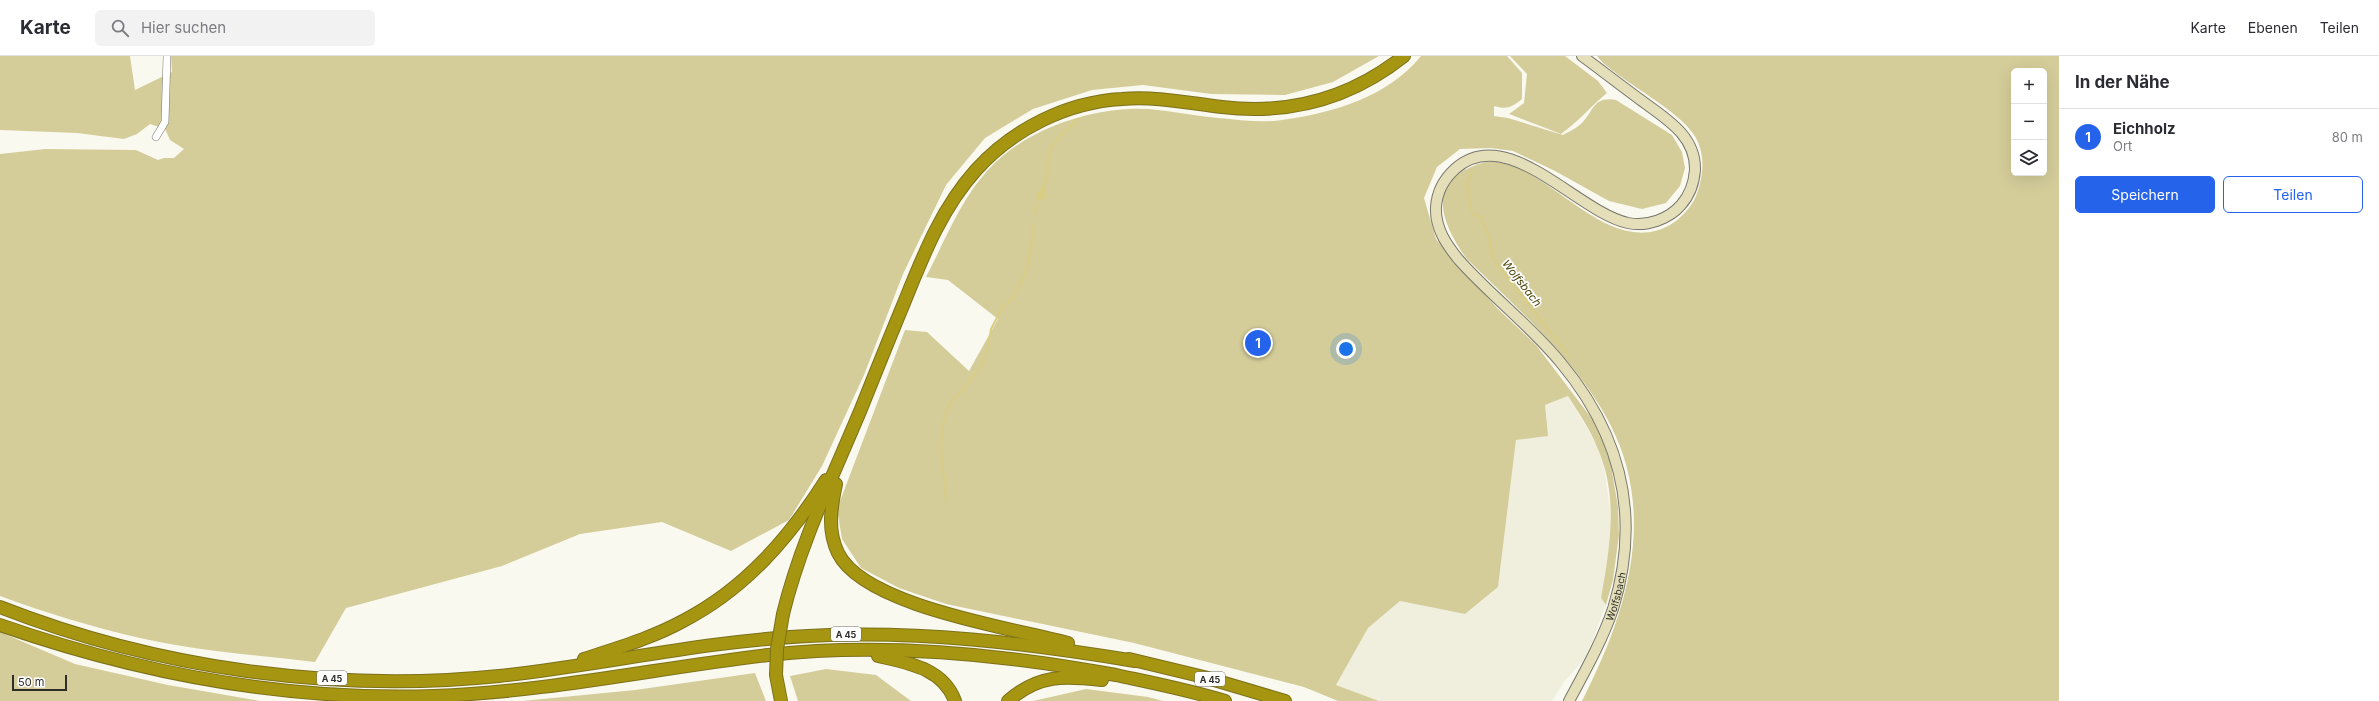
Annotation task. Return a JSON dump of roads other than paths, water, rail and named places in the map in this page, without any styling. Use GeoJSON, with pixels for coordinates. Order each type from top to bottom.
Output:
{"type":"FeatureCollection","features":[{"type":"Feature","properties":{"kind":"highway"},"geometry":{"type":"LineString","coordinates":[[781,701],[776,675],[777,649],[783,614],[797,568],[918,266],[937,226],[975,171],[989,156],[1022,131],[1072,108],[1120,99],[1162,99],[1245,109],[1264,109],[1303,105],[1359,86],[1404,56]]}},
{"type":"Feature","properties":{"kind":"highway"},"geometry":{"type":"LineString","coordinates":[[843,452],[831,508],[831,530],[840,558],[859,576],[886,593],[928,608],[1135,661]]}},
{"type":"Feature","properties":{"kind":"highway"},"geometry":{"type":"LineString","coordinates":[[558,668],[642,639],[676,624],[719,599],[762,564],[795,526],[843,452]]}},
{"type":"Feature","properties":{"kind":"highway","name":"A 45"},"geometry":{"type":"LineString","coordinates":[[4,609],[65,630],[169,657],[279,674],[378,680],[435,680],[497,676],[706,646],[804,636],[847,634],[937,636],[992,640],[1135,661],[1285,701]]}},
{"type":"Feature","properties":{"kind":"highway","name":"A 45"},"geometry":{"type":"LineString","coordinates":[[1,625],[111,660],[196,679],[277,691],[378,697],[498,692],[565,684],[772,654],[850,650],[937,652],[1058,664],[1169,686],[1225,701]]}},
{"type":"Feature","properties":{"kind":"highway"},"geometry":{"type":"LineString","coordinates":[[850,650],[921,667],[944,683],[955,701]]}},
{"type":"Feature","properties":{"kind":"highway"},"geometry":{"type":"LineString","coordinates":[[1008,701],[1029,686],[1057,678],[1071,677],[1169,686]]}},
{"type":"Feature","properties":{"kind":"main road","name":"Wolfsbach"},"geometry":{"type":"LineString","coordinates":[[1569,701],[1607,624],[1622,570],[1626,534],[1626,513],[1618,464],[1608,438],[1588,397],[1560,361],[1459,259],[1442,236],[1436,214],[1439,191],[1452,172],[1469,160],[1486,156],[1502,157],[1516,161],[1606,214],[1627,222],[1651,222],[1663,219],[1680,206],[1692,188],[1695,167],[1694,156],[1685,136],[1670,122],[1582,56]]}},
{"type":"Feature","properties":{"kind":"street"},"geometry":{"type":"LineString","coordinates":[[156,136],[165,122],[167,56]]}},
{"type":"Feature","properties":{"kind":"waterway"},"geometry":{"type":"LineString","coordinates":[[1043,186],[1048,173],[1048,158],[1051,148],[1062,134],[1078,119]]}},
{"type":"Feature","properties":{"kind":"waterway","name":"Wolfsbach"},"geometry":{"type":"LineString","coordinates":[[1472,172],[1467,184],[1472,214],[1481,217],[1490,240],[1492,258],[1569,356]]}},
{"type":"Feature","properties":{"kind":"waterway"},"geometry":{"type":"LineString","coordinates":[[1034,214],[1037,204]]}},
{"type":"Feature","properties":{"kind":"waterway"},"geometry":{"type":"LineString","coordinates":[[946,500],[941,448],[944,418],[952,400],[960,393],[981,366],[988,347],[991,329],[1002,308],[1014,297],[1027,269],[1032,240],[1032,224]]}},
{"type":"Feature","properties":{"kind":"place","name":"Eichholz"},"geometry":{"type":"Point","coordinates":[1258,343]}}]}
